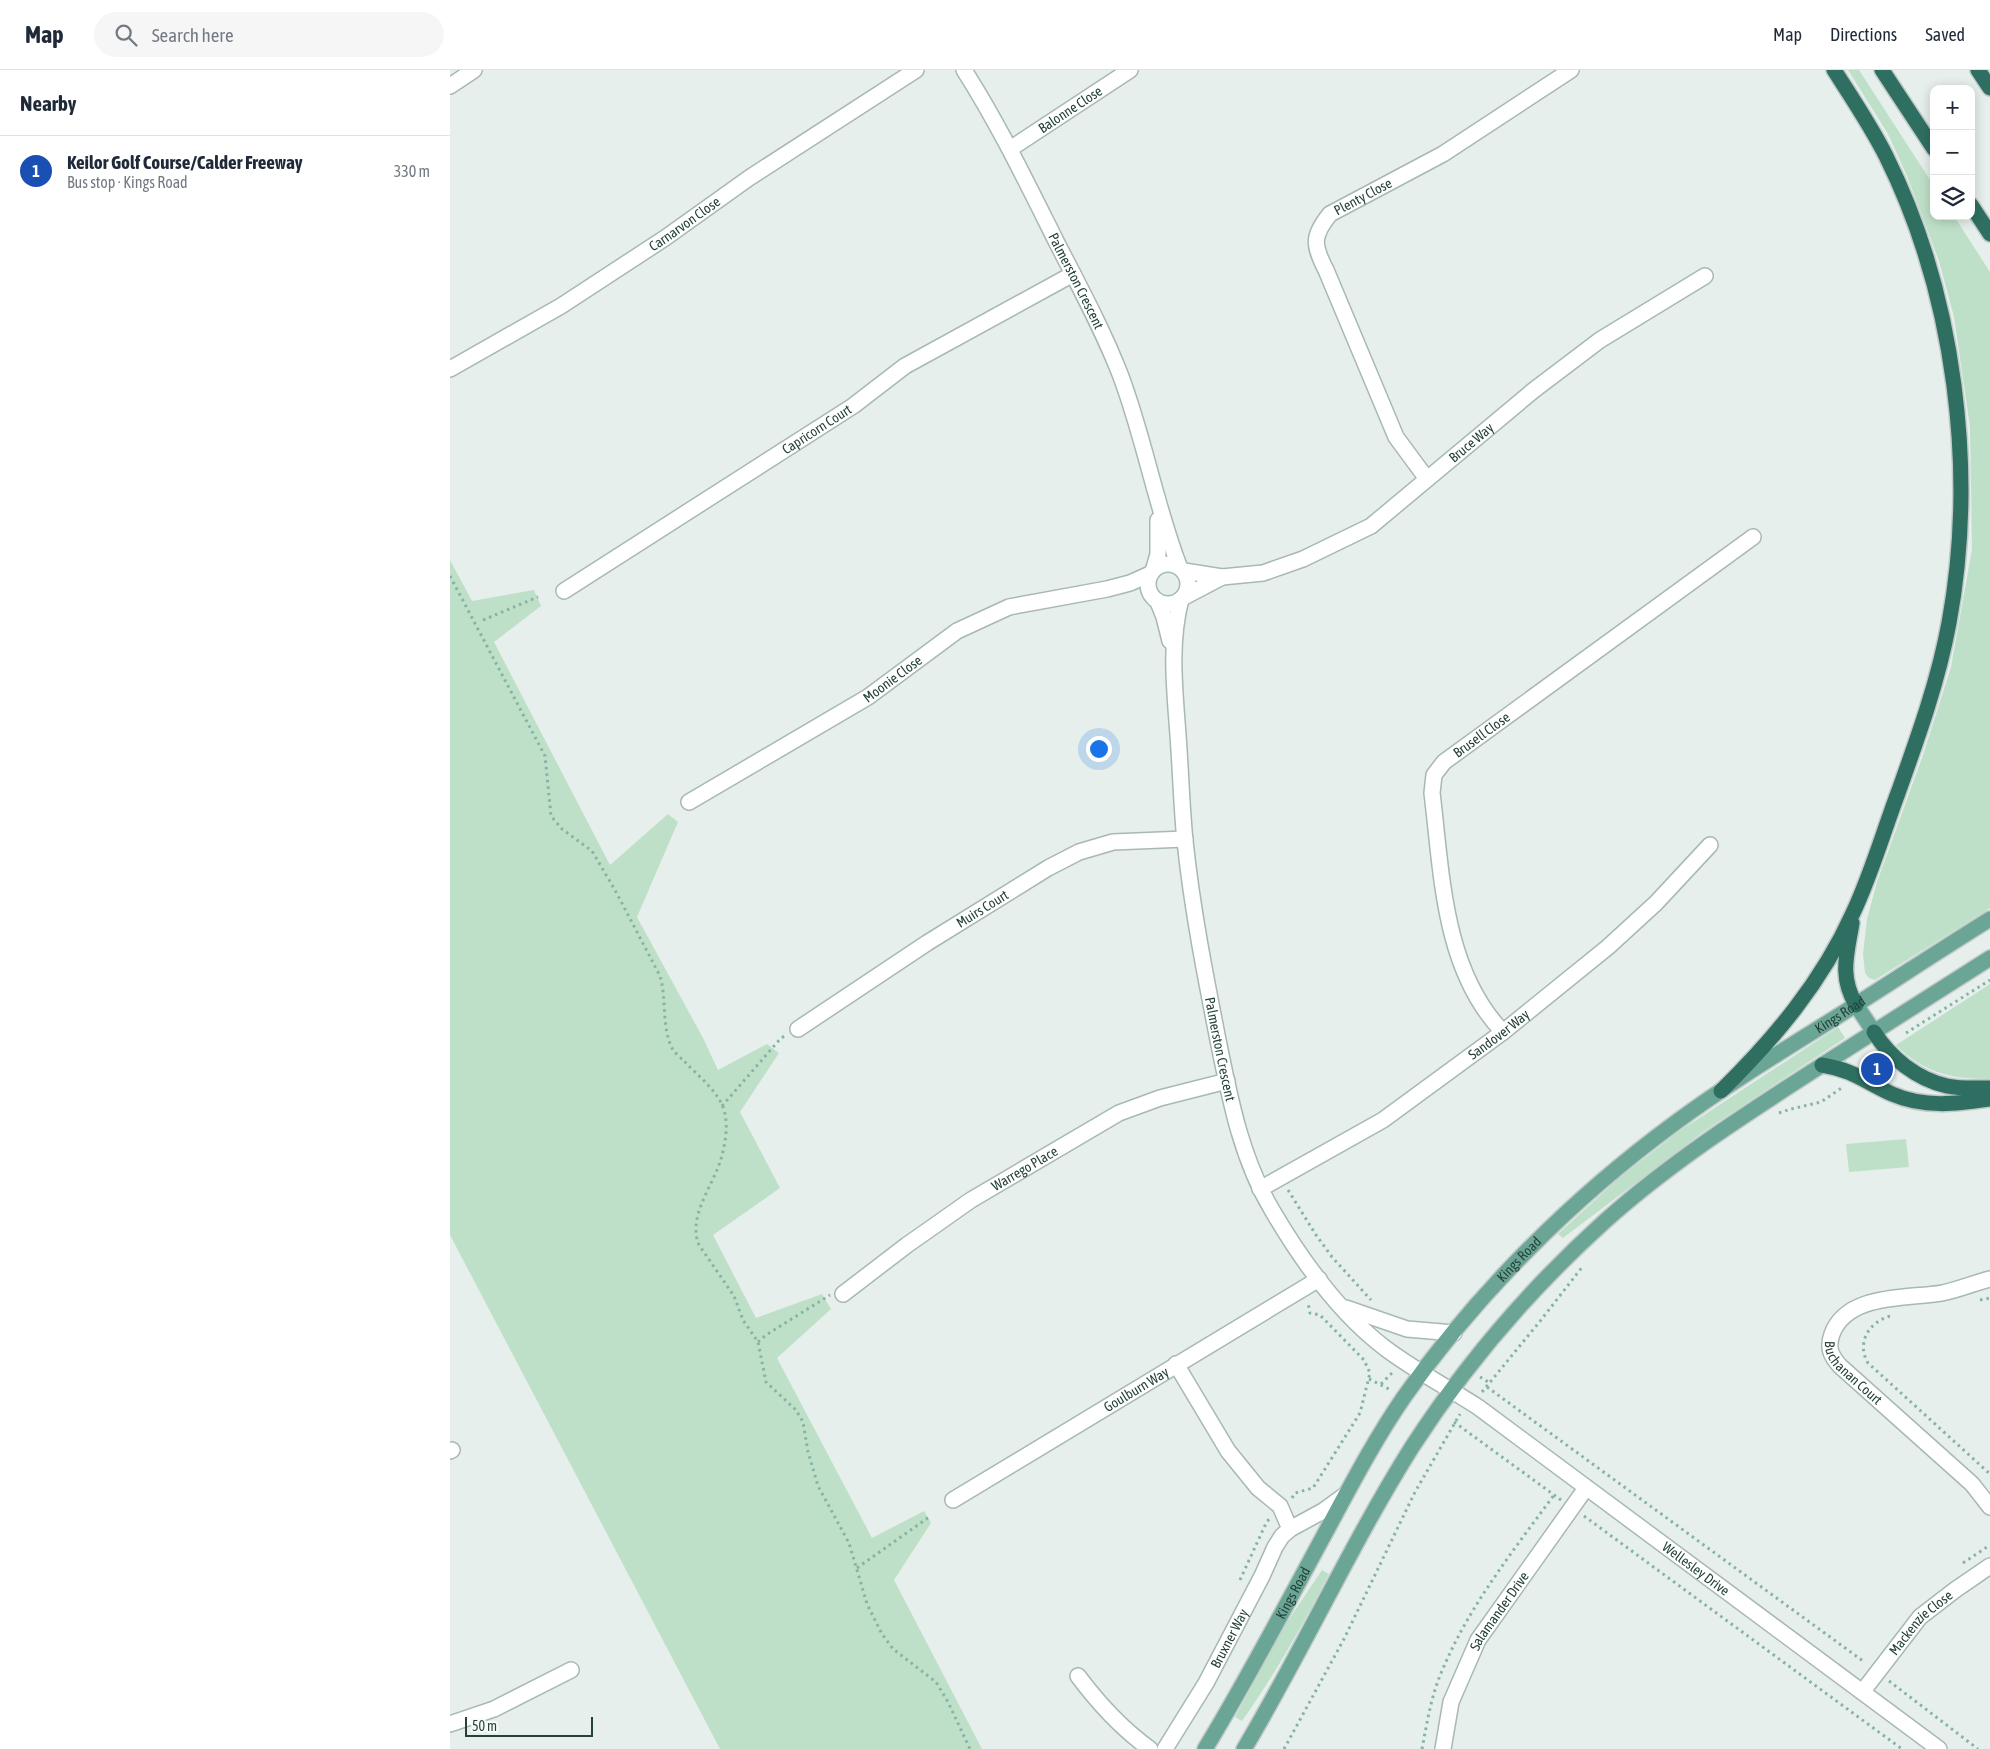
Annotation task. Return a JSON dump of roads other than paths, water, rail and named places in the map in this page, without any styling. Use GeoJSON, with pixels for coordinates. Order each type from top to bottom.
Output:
{"type":"FeatureCollection","features":[{"type":"Feature","properties":{"kind":"highway"},"geometry":{"type":"LineString","coordinates":[[1721,1091],[1764,1047],[1801,1002],[1853,914],[1930,703],[1953,594],[1958,552],[1960,511],[1959,442],[1950,364],[1943,324],[1924,253],[1901,189],[1859,108],[1834,70]]}},
{"type":"Feature","properties":{"kind":"highway"},"geometry":{"type":"LineString","coordinates":[[1882,70],[1930,143]]}},
{"type":"Feature","properties":{"kind":"highway"},"geometry":{"type":"LineString","coordinates":[[1978,70],[1990,88]]}},
{"type":"Feature","properties":{"kind":"highway"},"geometry":{"type":"LineString","coordinates":[[1975,212],[1990,234]]}},
{"type":"Feature","properties":{"kind":"highway"},"geometry":{"type":"LineString","coordinates":[[1853,914],[1845,970],[1850,994],[1856,1005]]}},
{"type":"Feature","properties":{"kind":"highway"},"geometry":{"type":"LineString","coordinates":[[1874,1032],[1884,1048],[1915,1072],[1937,1083],[1990,1088]]}},
{"type":"Feature","properties":{"kind":"highway"},"geometry":{"type":"LineString","coordinates":[[1822,1065],[1855,1074],[1892,1094],[1928,1104],[1990,1099]]}},
{"type":"Feature","properties":{"kind":"main road","name":"Kings Road"},"geometry":{"type":"LineString","coordinates":[[1205,1749],[1255,1664],[1345,1495],[1398,1406],[1454,1333],[1508,1271],[1579,1201],[1641,1149],[1721,1091],[1990,919]]}},
{"type":"Feature","properties":{"kind":"main road"},"geometry":{"type":"LineString","coordinates":[[1244,1749],[1376,1509],[1413,1446],[1473,1364],[1516,1312],[1559,1266],[1604,1222],[1683,1158],[1742,1117],[1990,958]]}},
{"type":"Feature","properties":{"kind":"main road"},"geometry":{"type":"LineString","coordinates":[[1856,1005],[1874,1032]]}},
{"type":"Feature","properties":{"kind":"street"},"geometry":{"type":"LineString","coordinates":[[450,86],[474,70]]}},
{"type":"Feature","properties":{"kind":"street","name":"Carnarvon Close"},"geometry":{"type":"LineString","coordinates":[[450,369],[561,306],[665,238],[749,178],[916,70]]}},
{"type":"Feature","properties":{"kind":"street","name":"Palmerston Crescent"},"geometry":{"type":"LineString","coordinates":[[964,70],[1010,149],[1073,274],[1119,373],[1146,454],[1158,504],[1181,568]]}},
{"type":"Feature","properties":{"kind":"street","name":"Balonne Close"},"geometry":{"type":"LineString","coordinates":[[1010,149],[1130,70]]}},
{"type":"Feature","properties":{"kind":"street","name":"Plenty Close"},"geometry":{"type":"LineString","coordinates":[[1427,479],[1396,437],[1318,255],[1315,246],[1318,229],[1330,214],[1443,154],[1572,70]]}},
{"type":"Feature","properties":{"kind":"street","name":"Capricorn Court"},"geometry":{"type":"LineString","coordinates":[[564,590],[853,406],[905,366],[1073,274]]}},
{"type":"Feature","properties":{"kind":"street","name":"Bruce Way"},"geometry":{"type":"LineString","coordinates":[[1181,568],[1222,577],[1263,573],[1303,559],[1371,526],[1534,390],[1600,340],[1705,276]]}},
{"type":"Feature","properties":{"kind":"street","name":"Palmerston Crescent"},"geometry":{"type":"LineString","coordinates":[[1152,571],[1158,554],[1158,504]]}},
{"type":"Feature","properties":{"kind":"street","name":"Brusell Close"},"geometry":{"type":"LineString","coordinates":[[1503,1032],[1492,1021],[1480,1004],[1467,978],[1450,923],[1432,793],[1434,775],[1444,762],[1752,537]]}},
{"type":"Feature","properties":{"kind":"street"},"geometry":{"type":"LineString","coordinates":[[1166,563],[1181,568],[1188,584],[1183,598],[1170,604],[1156,600],[1148,587],[1152,571],[1166,563]]}},
{"type":"Feature","properties":{"kind":"street","name":"Moonie Close"},"geometry":{"type":"LineString","coordinates":[[689,802],[868,697],[957,631],[1009,607],[1107,589],[1130,583],[1152,571]]}},
{"type":"Feature","properties":{"kind":"street","name":"Bruce Way"},"geometry":{"type":"LineString","coordinates":[[1183,598],[1222,577]]}},
{"type":"Feature","properties":{"kind":"street","name":"Moonie Close"},"geometry":{"type":"LineString","coordinates":[[1107,589],[1132,592],[1156,600]]}},
{"type":"Feature","properties":{"kind":"street","name":"Palmerston Crescent"},"geometry":{"type":"LineString","coordinates":[[1183,598],[1176,619],[1173,657],[1185,839],[1193,903],[1227,1081],[1237,1126],[1252,1172],[1292,1242],[1342,1307],[1369,1335],[1404,1361],[1452,1391]]}},
{"type":"Feature","properties":{"kind":"street","name":"Palmerston Crescent"},"geometry":{"type":"LineString","coordinates":[[1156,600],[1164,617],[1173,657]]}},
{"type":"Feature","properties":{"kind":"street","name":"Muirs Court"},"geometry":{"type":"LineString","coordinates":[[798,1029],[927,943],[1042,872],[1079,852],[1113,842],[1185,839]]}},
{"type":"Feature","properties":{"kind":"street","name":"Sandover Way"},"geometry":{"type":"LineString","coordinates":[[1260,1189],[1383,1120],[1503,1032],[1608,947],[1656,903],[1710,845]]}},
{"type":"Feature","properties":{"kind":"street","name":"Warrego Place"},"geometry":{"type":"LineString","coordinates":[[843,1294],[907,1245],[971,1200],[1119,1113],[1160,1098],[1227,1081]]}},
{"type":"Feature","properties":{"kind":"street","name":"Buchanan Court"},"geometry":{"type":"LineString","coordinates":[[1990,1278],[1943,1293],[1868,1302],[1846,1315],[1837,1324],[1832,1334],[1829,1351],[1833,1359],[1840,1366],[1972,1484],[1990,1507]]}},
{"type":"Feature","properties":{"kind":"street","name":"Goulburn Way"},"geometry":{"type":"LineString","coordinates":[[953,1500],[1319,1279]]}},
{"type":"Feature","properties":{"kind":"street"},"geometry":{"type":"LineString","coordinates":[[1342,1307],[1407,1328],[1426,1332],[1454,1333]]}},
{"type":"Feature","properties":{"kind":"street"},"geometry":{"type":"LineString","coordinates":[[1176,1364],[1228,1451],[1258,1488],[1280,1506],[1290,1529]]}},
{"type":"Feature","properties":{"kind":"street","name":"Wellesley Drive"},"geometry":{"type":"LineString","coordinates":[[1452,1391],[1471,1403],[1939,1749]]}},
{"type":"Feature","properties":{"kind":"street","name":"Salamander Drive"},"geometry":{"type":"LineString","coordinates":[[1443,1749],[1452,1702],[1478,1640],[1586,1488]]}},
{"type":"Feature","properties":{"kind":"street","name":"Bruxner Way"},"geometry":{"type":"LineString","coordinates":[[1165,1749],[1206,1683],[1282,1536],[1290,1529],[1323,1511],[1345,1495]]}},
{"type":"Feature","properties":{"kind":"street","name":"Mackenzie Close"},"geometry":{"type":"LineString","coordinates":[[1863,1692],[1920,1617],[1990,1566]]}},
{"type":"Feature","properties":{"kind":"street"},"geometry":{"type":"LineString","coordinates":[[450,1724],[494,1708],[571,1670]]}},
{"type":"Feature","properties":{"kind":"street"},"geometry":{"type":"LineString","coordinates":[[1078,1676],[1111,1716],[1134,1738],[1150,1749]]}},
{"type":"Feature","properties":{"kind":"place","name":"Keilor Golf Course/Calder Freeway"},"geometry":{"type":"Point","coordinates":[1877,1069]}}]}
